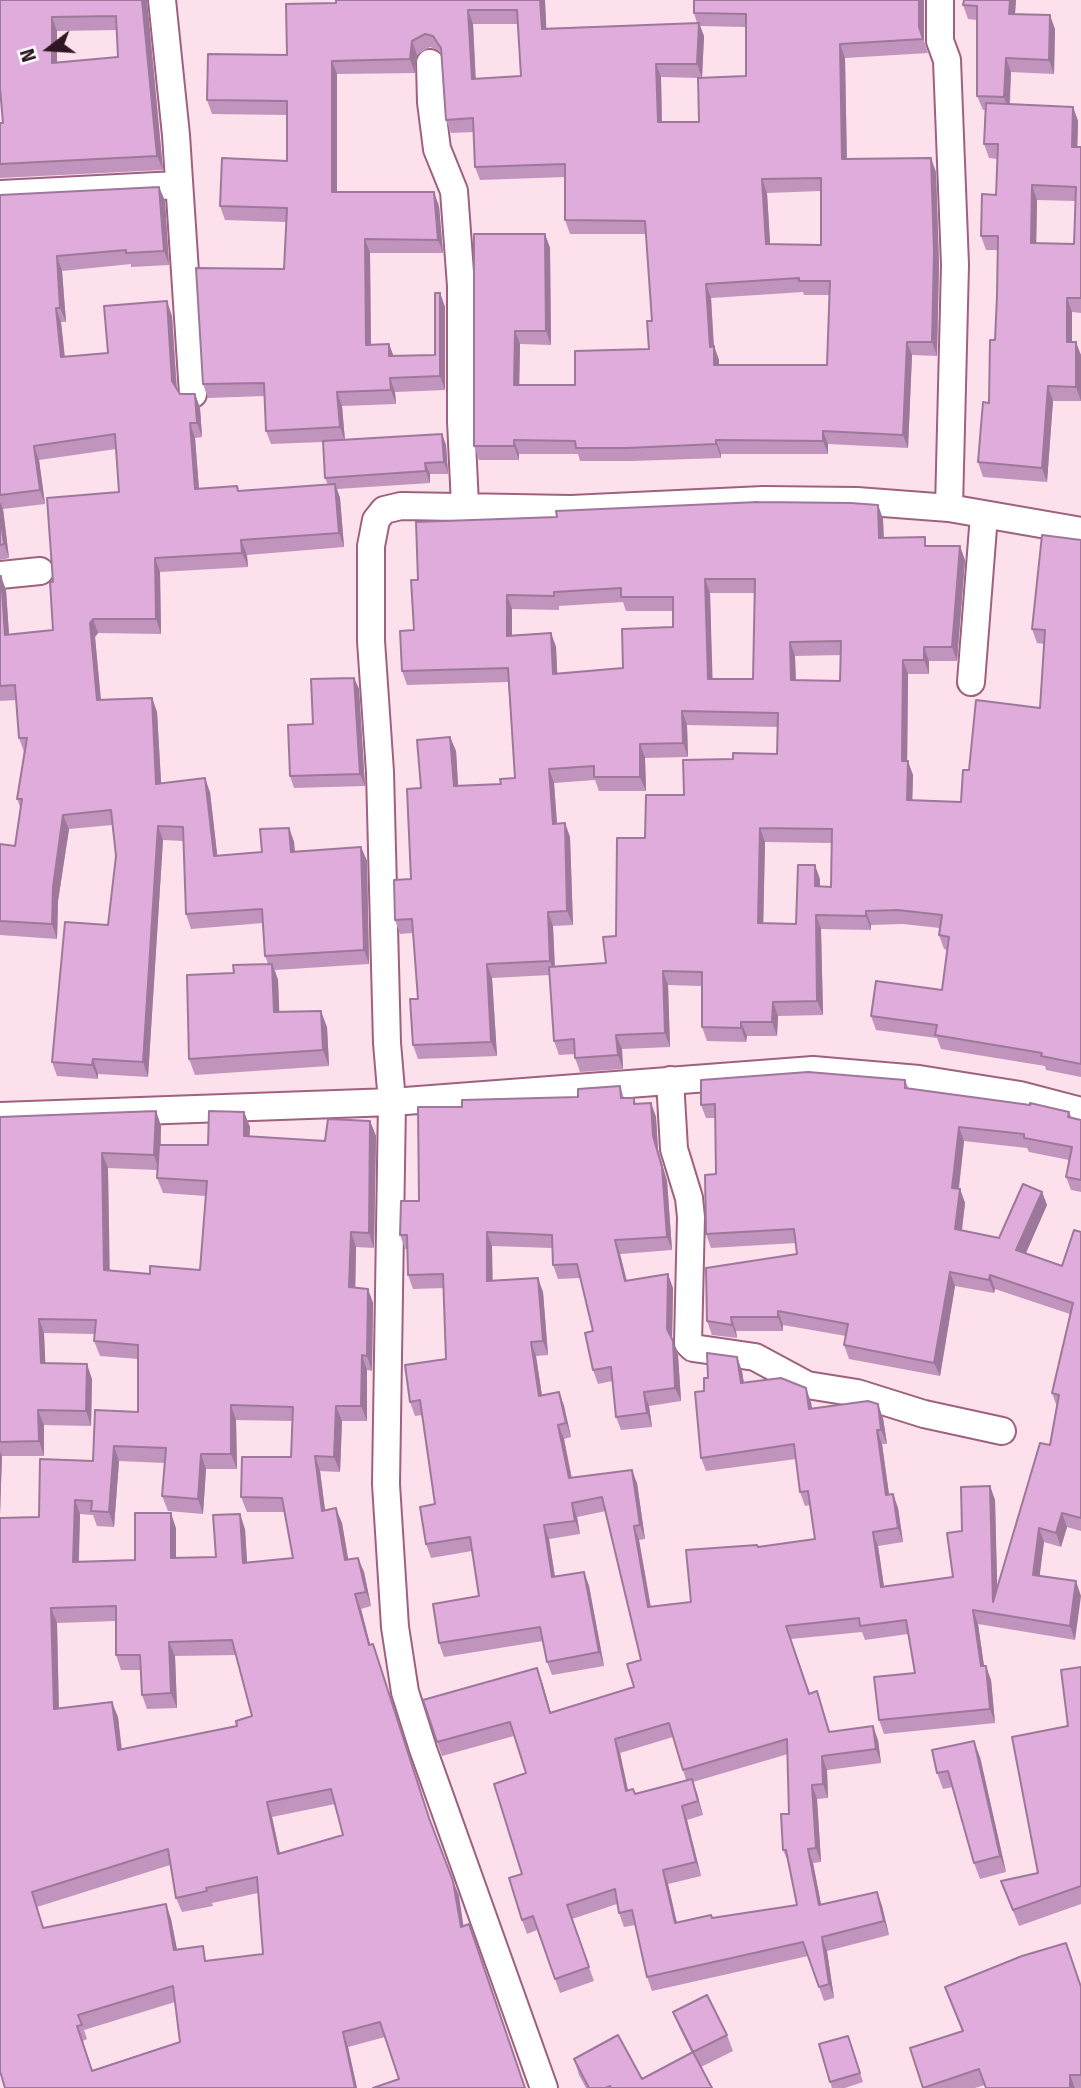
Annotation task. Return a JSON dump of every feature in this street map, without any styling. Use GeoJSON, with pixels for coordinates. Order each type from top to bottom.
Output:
{"type":"FeatureCollection","features":[{"type":"Feature","properties":{"kind":"street"},"geometry":{"type":"LineString","coordinates":[[162,0],[176,135],[177,185],[193,394]]}},
{"type":"Feature","properties":{"kind":"street"},"geometry":{"type":"LineString","coordinates":[[940,0],[940,41],[947,60],[955,265],[949,508]]}},
{"type":"Feature","properties":{"kind":"street"},"geometry":{"type":"LineString","coordinates":[[430,63],[430,102],[437,149],[454,191],[461,286],[461,421],[465,505]]}},
{"type":"Feature","properties":{"kind":"street"},"geometry":{"type":"LineString","coordinates":[[0,194],[177,185]]}},
{"type":"Feature","properties":{"kind":"street"},"geometry":{"type":"LineString","coordinates":[[544,2088],[423,1749],[403,1679],[395,1627],[386,1484],[392,1102],[386,1029],[380,772],[371,642],[371,546],[376,520],[384,510],[465,505],[571,509],[763,499],[857,501],[949,508],[1081,531]]}},
{"type":"Feature","properties":{"kind":"street"},"geometry":{"type":"LineString","coordinates":[[971,682],[984,515]]}},
{"type":"Feature","properties":{"kind":"street"},"geometry":{"type":"LineString","coordinates":[[0,575],[40,571]]}},
{"type":"Feature","properties":{"kind":"street"},"geometry":{"type":"LineString","coordinates":[[0,1116],[392,1102],[813,1070],[919,1079],[1020,1095],[1081,1111]]}},
{"type":"Feature","properties":{"kind":"street"},"geometry":{"type":"LineString","coordinates":[[670,1080],[674,1149],[689,1198],[691,1217],[688,1343],[698,1351],[755,1357],[807,1385],[857,1393],[924,1413],[1002,1431]]}},
{"type":"Feature","properties":{"kind":"building"},"geometry":{"type":"Polygon","coordinates":[[[0,0],[142,0],[157,156],[0,164],[0,123],[3,123],[0,88],[0,0]],[[116,16],[52,17],[52,63],[118,57],[116,16]]]}},
{"type":"Feature","properties":{"kind":"building"},"geometry":{"type":"Polygon","coordinates":[[[336,0],[540,0],[542,29],[699,23],[697,64],[656,64],[658,122],[699,122],[698,78],[746,76],[746,14],[694,13],[694,0],[919,0],[919,27],[923,39],[840,44],[842,159],[931,158],[934,252],[932,342],[907,342],[903,435],[823,431],[823,441],[716,440],[716,444],[576,448],[575,441],[514,440],[514,446],[474,446],[474,234],[545,234],[546,331],[515,331],[514,385],[575,385],[575,351],[649,349],[647,321],[652,321],[645,221],[565,220],[565,164],[475,167],[473,118],[446,120],[441,48],[433,36],[425,34],[412,41],[410,59],[332,61],[332,192],[434,192],[438,240],[365,239],[366,345],[389,344],[389,356],[435,355],[435,293],[440,293],[440,376],[390,378],[391,390],[337,392],[340,427],[266,431],[264,383],[203,384],[196,268],[284,269],[287,208],[220,206],[222,158],[287,161],[287,101],[207,100],[208,54],[287,55],[286,4],[336,3],[336,0]],[[468,10],[472,79],[521,76],[517,10],[468,10]],[[821,178],[762,179],[766,244],[821,245],[821,178]],[[799,278],[706,284],[710,347],[714,346],[714,365],[827,365],[830,281],[799,281],[799,278]]]}},
{"type":"Feature","properties":{"kind":"building"},"geometry":{"type":"Polygon","coordinates":[[[964,0],[1010,0],[1009,14],[1050,15],[1049,60],[1006,58],[1004,97],[977,96],[977,6],[963,5],[964,0]]]}},
{"type":"Feature","properties":{"kind":"building"},"geometry":{"type":"Polygon","coordinates":[[[986,103],[1073,107],[1072,147],[1081,147],[1081,298],[1067,298],[1067,342],[1076,342],[1076,387],[1048,386],[1042,468],[978,462],[983,402],[989,403],[990,340],[995,340],[997,296],[998,236],[981,236],[982,194],[996,195],[998,144],[984,144],[986,103]],[[1032,185],[1031,243],[1074,244],[1076,187],[1032,185]]]}},
{"type":"Feature","properties":{"kind":"building"},"geometry":{"type":"Polygon","coordinates":[[[159,187],[164,251],[126,253],[126,250],[57,256],[60,308],[56,308],[61,357],[108,353],[104,306],[167,301],[172,381],[180,394],[195,394],[197,423],[190,423],[195,489],[237,486],[238,491],[335,484],[339,533],[241,540],[242,553],[155,558],[156,619],[93,619],[90,623],[97,700],[152,698],[156,784],[205,778],[214,856],[262,852],[260,829],[289,828],[291,852],[361,847],[364,950],[265,956],[262,909],[186,914],[183,827],[158,826],[143,1062],[93,1059],[92,1065],[52,1062],[65,922],[108,925],[116,856],[111,810],[63,815],[53,887],[52,924],[0,921],[0,844],[15,846],[22,799],[17,799],[27,738],[19,738],[15,685],[0,686],[0,576],[5,635],[53,630],[50,582],[53,582],[47,498],[119,492],[115,434],[34,446],[40,490],[0,495],[0,195],[159,187]]]}},
{"type":"Feature","properties":{"kind":"building"},"geometry":{"type":"Polygon","coordinates":[[[442,434],[444,462],[425,463],[426,471],[325,478],[323,441],[442,434]]]}},
{"type":"Feature","properties":{"kind":"building"},"geometry":{"type":"Polygon","coordinates":[[[758,502],[878,505],[879,538],[925,537],[925,546],[960,546],[952,647],[924,647],[924,660],[903,660],[902,761],[908,761],[907,800],[961,802],[963,770],[969,770],[976,700],[1040,708],[1045,630],[1032,629],[1042,535],[1081,540],[1081,1064],[1041,1056],[1042,1053],[935,1035],[937,1025],[871,1016],[876,981],[942,990],[949,937],[939,935],[942,915],[898,910],[866,911],[866,916],[816,915],[817,1001],[773,1002],[772,1022],[741,1022],[741,1028],[702,1027],[702,972],[663,971],[665,1033],[616,1035],[618,1055],[575,1058],[574,1039],[554,1041],[549,967],[606,963],[603,937],[616,936],[617,838],[645,838],[646,795],[684,795],[683,760],[733,759],[733,753],[777,754],[778,713],[682,711],[683,743],[640,744],[640,777],[594,777],[594,766],[549,769],[553,824],[565,823],[567,911],[548,912],[550,961],[487,964],[491,1042],[413,1045],[410,999],[418,999],[412,919],[395,920],[394,880],[411,879],[407,789],[421,788],[417,740],[450,737],[454,786],[501,784],[500,779],[515,778],[508,668],[402,671],[400,631],[414,630],[411,580],[418,580],[416,522],[557,517],[556,511],[758,502]],[[705,579],[708,679],[753,679],[755,579],[705,579]],[[621,588],[554,592],[554,596],[507,595],[507,636],[551,633],[553,674],[623,668],[622,629],[673,627],[673,597],[621,597],[621,588]],[[841,641],[790,642],[791,680],[840,681],[841,641]],[[760,828],[758,923],[796,924],[798,865],[815,865],[815,886],[831,887],[832,829],[760,828]]]}},
{"type":"Feature","properties":{"kind":"building"},"geometry":{"type":"Polygon","coordinates":[[[0,514],[4,544],[0,545],[0,514]]]}},
{"type":"Feature","properties":{"kind":"building"},"geometry":{"type":"Polygon","coordinates":[[[354,678],[360,774],[290,776],[288,725],[313,724],[311,679],[354,678]]]}},
{"type":"Feature","properties":{"kind":"building"},"geometry":{"type":"Polygon","coordinates":[[[272,964],[274,1012],[321,1011],[323,1050],[189,1059],[187,975],[234,973],[233,965],[272,964]]]}},
{"type":"Feature","properties":{"kind":"building"},"geometry":{"type":"Polygon","coordinates":[[[808,1072],[905,1080],[905,1088],[1030,1103],[1069,1112],[1068,1117],[1081,1120],[1081,1180],[1066,1177],[1072,1147],[1024,1138],[1024,1134],[959,1127],[952,1188],[960,1189],[955,1229],[999,1238],[1023,1184],[1042,1192],[1016,1250],[1062,1266],[1074,1230],[1081,1232],[1081,1518],[1062,1513],[1056,1533],[1039,1528],[1033,1575],[1076,1581],[1070,1626],[973,1610],[981,1666],[986,1666],[990,1709],[879,1720],[874,1677],[915,1673],[906,1620],[860,1626],[859,1618],[786,1626],[809,1694],[817,1691],[829,1732],[873,1726],[876,1749],[822,1756],[823,1784],[812,1785],[816,1848],[808,1849],[819,1905],[877,1892],[884,1921],[822,1937],[829,1984],[819,1987],[803,1942],[647,1977],[632,1910],[619,1913],[615,1889],[567,1905],[589,1967],[555,1979],[533,1916],[522,1920],[509,1878],[522,1874],[494,1784],[526,1773],[510,1722],[437,1742],[423,1700],[537,1668],[550,1713],[634,1687],[627,1664],[641,1660],[602,1497],[572,1503],[575,1521],[544,1525],[552,1577],[584,1572],[599,1652],[547,1662],[540,1627],[439,1643],[433,1604],[479,1596],[470,1537],[426,1544],[420,1507],[435,1504],[420,1400],[410,1402],[405,1365],[446,1359],[443,1274],[408,1275],[407,1235],[400,1235],[401,1201],[419,1201],[418,1107],[462,1107],[462,1100],[578,1097],[578,1089],[620,1086],[621,1098],[634,1098],[634,1104],[651,1103],[653,1136],[662,1167],[667,1237],[615,1240],[625,1281],[668,1274],[667,1329],[673,1341],[675,1388],[644,1392],[647,1413],[616,1417],[611,1367],[593,1370],[585,1333],[593,1331],[577,1264],[553,1265],[552,1235],[487,1232],[487,1281],[538,1278],[543,1341],[531,1342],[539,1396],[559,1392],[566,1423],[558,1425],[569,1478],[632,1470],[640,1525],[634,1526],[648,1607],[691,1602],[686,1550],[758,1547],[815,1539],[808,1491],[800,1492],[794,1444],[701,1458],[695,1392],[704,1391],[704,1378],[708,1378],[707,1353],[737,1357],[741,1383],[781,1378],[806,1388],[809,1409],[868,1401],[878,1404],[881,1430],[877,1430],[886,1495],[893,1494],[898,1528],[873,1532],[881,1587],[953,1577],[947,1533],[962,1531],[961,1487],[990,1486],[993,1602],[1040,1443],[1050,1445],[1059,1395],[1052,1393],[1073,1303],[990,1275],[989,1280],[950,1272],[934,1363],[844,1345],[848,1324],[778,1311],[778,1317],[731,1317],[732,1325],[707,1321],[706,1268],[797,1254],[794,1229],[706,1234],[705,1175],[716,1174],[715,1104],[701,1105],[701,1080],[808,1072]],[[669,1723],[615,1739],[626,1791],[633,1789],[635,1794],[692,1779],[698,1801],[682,1806],[696,1862],[663,1870],[675,1923],[711,1915],[712,1918],[797,1905],[786,1850],[783,1850],[781,1814],[789,1814],[787,1739],[683,1770],[669,1723]]]}},
{"type":"Feature","properties":{"kind":"building"},"geometry":{"type":"Polygon","coordinates":[[[156,1111],[154,1155],[102,1153],[104,1270],[150,1274],[150,1266],[200,1270],[207,1181],[157,1178],[159,1145],[208,1145],[209,1111],[244,1112],[244,1136],[325,1141],[328,1119],[370,1121],[369,1233],[351,1232],[349,1287],[368,1289],[367,1356],[362,1355],[361,1406],[336,1406],[334,1457],[315,1456],[322,1511],[336,1508],[345,1560],[358,1558],[366,1592],[355,1594],[369,1645],[373,1644],[429,1818],[453,1881],[461,1927],[469,1924],[525,2088],[373,2088],[399,2079],[380,2022],[343,2032],[355,2088],[5,2088],[0,2071],[0,1518],[39,1517],[40,1459],[93,1461],[95,1410],[138,1412],[138,1345],[94,1341],[96,1320],[39,1319],[41,1363],[87,1364],[86,1411],[38,1410],[39,1441],[0,1442],[0,1117],[156,1111]],[[231,1405],[231,1454],[201,1454],[198,1499],[162,1496],[166,1448],[114,1446],[109,1512],[91,1511],[92,1501],[75,1500],[73,1562],[135,1560],[135,1513],[171,1513],[171,1558],[216,1557],[213,1515],[240,1514],[243,1563],[293,1558],[282,1498],[241,1497],[242,1457],[291,1457],[293,1407],[231,1405]],[[116,1606],[51,1608],[54,1709],[112,1702],[118,1750],[237,1726],[236,1721],[252,1716],[232,1640],[169,1642],[171,1693],[142,1695],[140,1655],[116,1655],[116,1606]],[[331,1789],[267,1802],[278,1854],[343,1835],[331,1789]],[[168,1849],[32,1892],[43,1928],[166,1904],[174,1950],[203,1946],[205,1961],[263,1954],[257,1877],[206,1888],[207,1891],[176,1898],[168,1849]],[[173,1986],[78,2015],[82,2025],[77,2026],[92,2071],[180,2042],[173,1986]]]}},
{"type":"Feature","properties":{"kind":"building"},"geometry":{"type":"Polygon","coordinates":[[[1081,1667],[1081,1886],[1013,1910],[1001,1881],[1038,1873],[1012,1737],[1068,1726],[1061,1670],[1081,1667]]]}},
{"type":"Feature","properties":{"kind":"building"},"geometry":{"type":"Polygon","coordinates":[[[974,1741],[1000,1856],[974,1863],[948,1771],[937,1773],[932,1750],[974,1741]]]}},
{"type":"Feature","properties":{"kind":"building"},"geometry":{"type":"Polygon","coordinates":[[[1066,1943],[1081,1987],[1081,2075],[1070,2075],[1070,2088],[986,2088],[979,2069],[923,2088],[910,2048],[963,2031],[945,1987],[1022,1956],[1066,1943]]]}},
{"type":"Feature","properties":{"kind":"building"},"geometry":{"type":"Polygon","coordinates":[[[707,1995],[727,2035],[693,2052],[673,2012],[707,1995]]]}},
{"type":"Feature","properties":{"kind":"building"},"geometry":{"type":"Polygon","coordinates":[[[618,2035],[642,2079],[693,2052],[712,2088],[589,2088],[574,2059],[618,2035]]]}},
{"type":"Feature","properties":{"kind":"building"},"geometry":{"type":"Polygon","coordinates":[[[848,2036],[860,2073],[830,2082],[819,2044],[848,2036]]]}}]}
